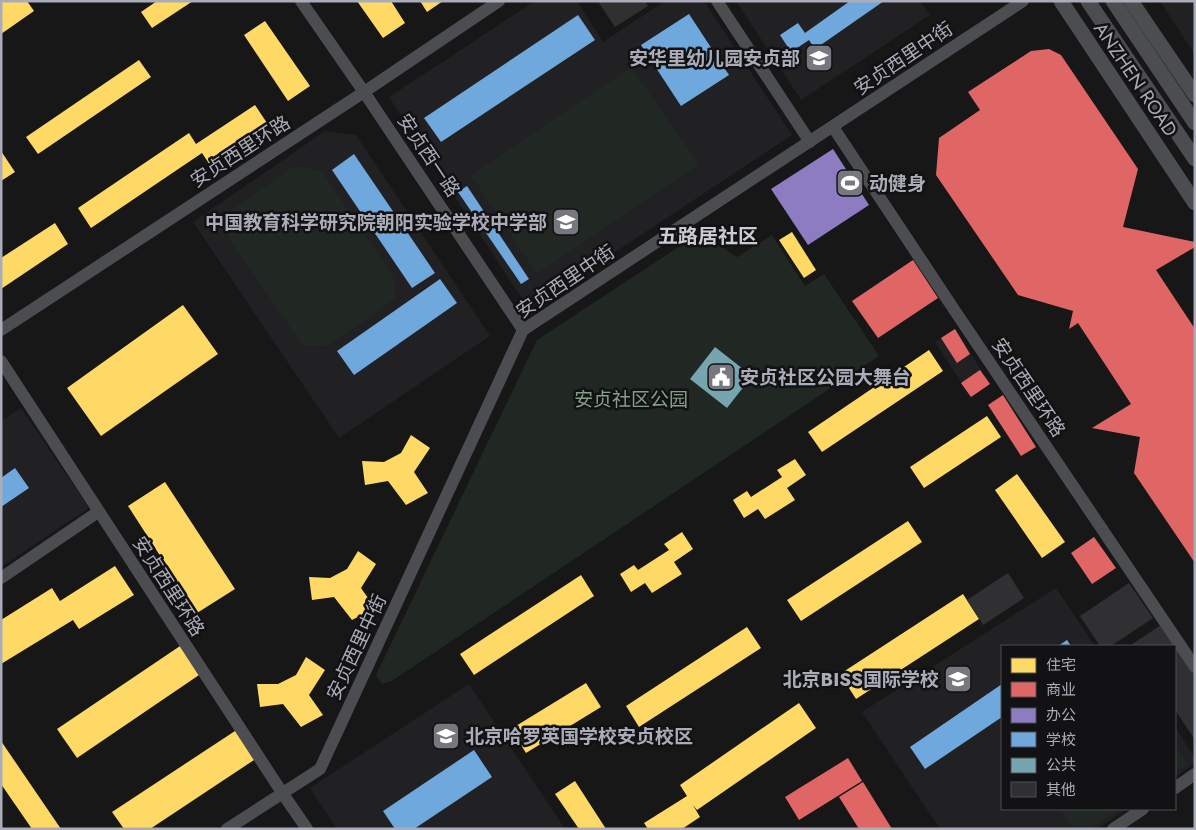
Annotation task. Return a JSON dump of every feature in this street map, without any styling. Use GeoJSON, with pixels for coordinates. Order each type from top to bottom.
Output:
{"type":"FeatureCollection","features":[{"type":"Feature","properties":{"kind":"street","name":"安贞西一路"},"geometry":{"type":"LineString","coordinates":[[301,1],[523,330]]}},
{"type":"Feature","properties":{"kind":"street","name":"安贞西里环路"},"geometry":{"type":"LineString","coordinates":[[1,330],[364,92],[499,1]]}},
{"type":"Feature","properties":{"kind":"street"},"geometry":{"type":"LineString","coordinates":[[717,1],[810,142]]}},
{"type":"Feature","properties":{"kind":"street","name":"安贞西里中街"},"geometry":{"type":"LineString","coordinates":[[228,829],[320,769],[523,330],[1023,1]]}},
{"type":"Feature","properties":{"kind":"street","name":"ANZHEN ROAD"},"geometry":{"type":"LineString","coordinates":[[1061,1],[1195,203]]}},
{"type":"Feature","properties":{"kind":"street","name":"ANZHEN ROAD"},"geometry":{"type":"LineString","coordinates":[[1088,1],[1195,158]]}},
{"type":"Feature","properties":{"kind":"street","name":"ANZHEN ROAD"},"geometry":{"type":"LineString","coordinates":[[1113,1],[1195,123]]}},
{"type":"Feature","properties":{"kind":"street","name":"ANZHEN ROAD"},"geometry":{"type":"LineString","coordinates":[[1131,1],[1195,95]]}},
{"type":"Feature","properties":{"kind":"street"},"geometry":{"type":"LineString","coordinates":[[1168,83],[1172,61]]}},
{"type":"Feature","properties":{"kind":"street","name":"安贞西里环路"},"geometry":{"type":"LineString","coordinates":[[833,127],[1195,667]]}},
{"type":"Feature","properties":{"kind":"street"},"geometry":{"type":"LineString","coordinates":[[1154,142],[1186,145]]}},
{"type":"Feature","properties":{"kind":"street","name":"安贞西里环路"},"geometry":{"type":"LineString","coordinates":[[1,362],[307,829]]}},
{"type":"Feature","properties":{"kind":"street"},"geometry":{"type":"LineString","coordinates":[[1,578],[98,512]]}},
{"type":"Feature","properties":{"kind":"street"},"geometry":{"type":"LineString","coordinates":[[1176,787],[1195,774]]}},
{"type":"Feature","properties":{"kind":"street"},"geometry":{"type":"LineString","coordinates":[[1113,829],[1142,810]]}},
{"type":"Feature","properties":{"kind":"shaded area","name":"中国教育科学研究院朝阳实验学校中学部"},"geometry":{"type":"Polygon","coordinates":[[[535,1],[577,1],[603,42],[665,1],[704,1],[792,135],[529,309],[389,97],[535,1]]]}},
{"type":"Feature","properties":{"kind":"shaded area","name":"安华里幼儿园安贞部"},"geometry":{"type":"Polygon","coordinates":[[[736,1],[920,1],[930,15],[801,100],[736,1]]]}},
{"type":"Feature","properties":{"kind":"shaded area"},"geometry":{"type":"Polygon","coordinates":[[[1160,1],[1195,1],[1195,55],[1160,1]]]}},
{"type":"Feature","properties":{"kind":"shaded area"},"geometry":{"type":"Polygon","coordinates":[[[325,131],[356,135],[490,336],[339,438],[193,222],[325,131]]]}},
{"type":"Feature","properties":{"kind":"shaded area"},"geometry":{"type":"Polygon","coordinates":[[[955,329],[990,384],[971,397],[935,342],[955,329]]]}},
{"type":"Feature","properties":{"kind":"shaded area"},"geometry":{"type":"Polygon","coordinates":[[[21,408],[89,508],[1,567],[1,421],[21,408]]]}},
{"type":"Feature","properties":{"kind":"shaded area","name":"北京BISS国际学校"},"geometry":{"type":"Polygon","coordinates":[[[1056,588],[1094,645],[1001,645],[1001,810],[1126,810],[1097,829],[940,829],[862,712],[1056,588]]]}},
{"type":"Feature","properties":{"kind":"shaded area","name":"北京哈罗英国学校安贞校区"},"geometry":{"type":"Polygon","coordinates":[[[469,684],[565,829],[337,829],[310,788],[469,684]]]}},
{"type":"Feature","properties":{"kind":"shaded area"},"geometry":{"type":"Polygon","coordinates":[[[1176,729],[1195,758],[1195,763],[1176,776],[1176,729]]]}},
{"type":"Feature","properties":{"kind":"green space"},"geometry":{"type":"Polygon","coordinates":[[[631,67],[699,164],[537,274],[471,175],[631,67]]]}},
{"type":"Feature","properties":{"kind":"green space"},"geometry":{"type":"Polygon","coordinates":[[[294,166],[321,170],[394,278],[395,299],[329,345],[304,347],[228,238],[227,213],[294,166]]]}},
{"type":"Feature","properties":{"kind":"green space","name":"安贞社区公园"},"geometry":{"type":"Polygon","coordinates":[[[700,233],[737,257],[772,235],[805,286],[824,274],[879,356],[392,681],[382,684],[376,675],[537,340],[700,233]]]}},
{"type":"Feature","properties":{"kind":"green space"},"geometry":{"type":"Polygon","coordinates":[[[1176,748],[1187,764],[1176,771],[1176,748]]]}},
{"type":"Feature","properties":{"kind":"green space"},"geometry":{"type":"Polygon","coordinates":[[[1061,810],[1118,810],[1089,829],[1073,829],[1061,810]]]}},
{"type":"Feature","properties":{"kind":"building: 住宅"},"geometry":{"type":"Polygon","coordinates":[[[1,1],[27,1],[34,11],[1,34],[1,1]]]}},
{"type":"Feature","properties":{"kind":"building: 住宅"},"geometry":{"type":"Polygon","coordinates":[[[157,1],[193,1],[152,28],[141,12],[157,1]]]}},
{"type":"Feature","properties":{"kind":"building: 住宅"},"geometry":{"type":"Polygon","coordinates":[[[357,1],[391,1],[405,23],[383,38],[357,1]]]}},
{"type":"Feature","properties":{"kind":"building: 住宅"},"geometry":{"type":"Polygon","coordinates":[[[420,1],[443,1],[427,12],[420,1]]]}},
{"type":"Feature","properties":{"kind":"building: 住宅"},"geometry":{"type":"Polygon","coordinates":[[[265,21],[310,86],[288,101],[244,35],[265,21]]]}},
{"type":"Feature","properties":{"kind":"building: 住宅"},"geometry":{"type":"Polygon","coordinates":[[[139,60],[151,77],[38,154],[26,137],[139,60]]]}},
{"type":"Feature","properties":{"kind":"building: 住宅"},"geometry":{"type":"Polygon","coordinates":[[[255,105],[269,126],[210,165],[202,153],[91,228],[78,208],[189,133],[196,144],[255,105]]]}},
{"type":"Feature","properties":{"kind":"building: 住宅"},"geometry":{"type":"Polygon","coordinates":[[[1,151],[15,172],[1,181],[1,151]]]}},
{"type":"Feature","properties":{"kind":"building: 住宅"},"geometry":{"type":"Polygon","coordinates":[[[55,223],[68,244],[1,289],[1,258],[55,223]]]}},
{"type":"Feature","properties":{"kind":"building: 住宅"},"geometry":{"type":"Polygon","coordinates":[[[792,232],[816,270],[804,278],[779,240],[792,232]]]}},
{"type":"Feature","properties":{"kind":"building: 住宅"},"geometry":{"type":"Polygon","coordinates":[[[183,305],[218,354],[101,436],[67,388],[183,305]]]}},
{"type":"Feature","properties":{"kind":"building: 住宅"},"geometry":{"type":"Polygon","coordinates":[[[929,350],[943,371],[822,452],[808,432],[929,350]]]}},
{"type":"Feature","properties":{"kind":"building: 住宅"},"geometry":{"type":"Polygon","coordinates":[[[987,416],[1001,437],[924,488],[910,467],[987,416]]]}},
{"type":"Feature","properties":{"kind":"building: 住宅"},"geometry":{"type":"Polygon","coordinates":[[[411,435],[430,448],[414,472],[428,493],[406,505],[388,481],[365,485],[362,461],[384,462],[401,453],[411,435]]]}},
{"type":"Feature","properties":{"kind":"building: 住宅"},"geometry":{"type":"Polygon","coordinates":[[[795,459],[806,475],[787,488],[795,500],[765,519],[758,509],[744,518],[733,500],[747,491],[751,497],[782,477],[777,470],[795,459]]]}},
{"type":"Feature","properties":{"kind":"building: 住宅"},"geometry":{"type":"Polygon","coordinates":[[[1017,474],[1065,542],[1042,558],[995,490],[1017,474]]]}},
{"type":"Feature","properties":{"kind":"building: 住宅"},"geometry":{"type":"Polygon","coordinates":[[[165,482],[235,589],[197,613],[128,506],[165,482]]]}},
{"type":"Feature","properties":{"kind":"building: 住宅"},"geometry":{"type":"Polygon","coordinates":[[[908,521],[922,542],[801,621],[787,600],[908,521]]]}},
{"type":"Feature","properties":{"kind":"building: 住宅"},"geometry":{"type":"Polygon","coordinates":[[[682,532],[693,549],[674,562],[682,574],[652,593],[645,583],[631,592],[620,574],[634,565],[638,570],[669,550],[664,544],[682,532]]]}},
{"type":"Feature","properties":{"kind":"building: 住宅"},"geometry":{"type":"Polygon","coordinates":[[[358,551],[376,564],[361,588],[375,608],[352,620],[334,597],[312,600],[309,577],[330,578],[347,569],[358,551]]]}},
{"type":"Feature","properties":{"kind":"building: 住宅"},"geometry":{"type":"Polygon","coordinates":[[[115,566],[134,595],[79,629],[73,620],[1,664],[1,620],[52,588],[60,601],[115,566]]]}},
{"type":"Feature","properties":{"kind":"building: 住宅"},"geometry":{"type":"Polygon","coordinates":[[[581,575],[594,596],[474,675],[460,654],[581,575]]]}},
{"type":"Feature","properties":{"kind":"building: 住宅"},"geometry":{"type":"Polygon","coordinates":[[[963,594],[979,619],[856,699],[840,674],[963,594]]]}},
{"type":"Feature","properties":{"kind":"building: 住宅"},"geometry":{"type":"Polygon","coordinates":[[[747,627],[761,648],[639,727],[626,706],[747,627]]]}},
{"type":"Feature","properties":{"kind":"building: 住宅"},"geometry":{"type":"Polygon","coordinates":[[[183,644],[202,673],[77,758],[57,729],[183,644]]]}},
{"type":"Feature","properties":{"kind":"building: 住宅"},"geometry":{"type":"Polygon","coordinates":[[[306,657],[325,670],[309,695],[323,715],[301,727],[283,704],[260,707],[257,684],[278,684],[296,675],[306,657]]]}},
{"type":"Feature","properties":{"kind":"building: 住宅"},"geometry":{"type":"Polygon","coordinates":[[[586,683],[601,707],[526,753],[511,729],[586,683]]]}},
{"type":"Feature","properties":{"kind":"building: 住宅"},"geometry":{"type":"Polygon","coordinates":[[[799,703],[816,728],[697,810],[693,805],[700,817],[682,829],[648,829],[644,823],[687,796],[680,785],[799,703]]]}},
{"type":"Feature","properties":{"kind":"building: 住宅"},"geometry":{"type":"Polygon","coordinates":[[[238,729],[257,758],[150,829],[124,829],[112,812],[238,729]]]}},
{"type":"Feature","properties":{"kind":"building: 住宅"},"geometry":{"type":"Polygon","coordinates":[[[1,741],[61,829],[32,829],[1,784],[1,741]]]}},
{"type":"Feature","properties":{"kind":"building: 住宅"},"geometry":{"type":"Polygon","coordinates":[[[575,781],[606,829],[579,829],[555,794],[575,781]]]}},
{"type":"Feature","properties":{"kind":"building: 商业"},"geometry":{"type":"Polygon","coordinates":[[[1049,49],[1061,55],[1138,169],[1123,227],[1195,242],[1195,247],[1156,270],[1195,329],[1195,563],[1134,473],[1140,437],[1092,428],[1131,404],[1078,323],[1069,329],[1073,311],[1018,295],[936,175],[939,138],[980,110],[968,92],[1031,51],[1049,49]]]}},
{"type":"Feature","properties":{"kind":"building: 商业"},"geometry":{"type":"Polygon","coordinates":[[[913,260],[938,298],[878,338],[852,301],[913,260]]]}},
{"type":"Feature","properties":{"kind":"building: 商业"},"geometry":{"type":"Polygon","coordinates":[[[955,329],[970,354],[957,363],[941,338],[955,329]]]}},
{"type":"Feature","properties":{"kind":"building: 商业"},"geometry":{"type":"Polygon","coordinates":[[[980,370],[990,384],[971,397],[961,383],[980,370]]]}},
{"type":"Feature","properties":{"kind":"building: 商业"},"geometry":{"type":"Polygon","coordinates":[[[1003,395],[1036,447],[1021,456],[988,405],[1003,395]]]}},
{"type":"Feature","properties":{"kind":"building: 商业"},"geometry":{"type":"Polygon","coordinates":[[[1094,537],[1116,568],[1092,584],[1071,553],[1094,537]]]}},
{"type":"Feature","properties":{"kind":"building: 商业"},"geometry":{"type":"Polygon","coordinates":[[[848,758],[862,781],[799,820],[785,797],[848,758]]]}},
{"type":"Feature","properties":{"kind":"building: 商业"},"geometry":{"type":"Polygon","coordinates":[[[863,782],[892,829],[859,829],[839,797],[863,782]]]}},
{"type":"Feature","properties":{"kind":"building: 办公"},"geometry":{"type":"Polygon","coordinates":[[[833,149],[869,205],[808,245],[771,189],[833,149]]]}},
{"type":"Feature","properties":{"kind":"building: 学校"},"geometry":{"type":"Polygon","coordinates":[[[850,1],[884,1],[815,49],[809,40],[791,52],[780,35],[798,23],[805,33],[850,1]]]}},
{"type":"Feature","properties":{"kind":"building: 学校"},"geometry":{"type":"Polygon","coordinates":[[[689,14],[729,75],[681,106],[641,45],[689,14]]]}},
{"type":"Feature","properties":{"kind":"building: 学校"},"geometry":{"type":"Polygon","coordinates":[[[578,15],[595,40],[441,142],[424,118],[578,15]]]}},
{"type":"Feature","properties":{"kind":"building: 学校"},"geometry":{"type":"Polygon","coordinates":[[[354,154],[435,273],[412,288],[332,170],[354,154]]]}},
{"type":"Feature","properties":{"kind":"building: 学校"},"geometry":{"type":"Polygon","coordinates":[[[467,186],[529,279],[521,284],[458,192],[467,186]]]}},
{"type":"Feature","properties":{"kind":"building: 学校"},"geometry":{"type":"Polygon","coordinates":[[[440,279],[457,303],[354,375],[337,351],[440,279]]]}},
{"type":"Feature","properties":{"kind":"building: 学校"},"geometry":{"type":"Polygon","coordinates":[[[15,468],[29,488],[1,507],[1,478],[15,468]]]}},
{"type":"Feature","properties":{"kind":"building: 学校"},"geometry":{"type":"Polygon","coordinates":[[[1067,640],[1070,645],[1060,645],[1067,640]]]}},
{"type":"Feature","properties":{"kind":"building: 学校"},"geometry":{"type":"Polygon","coordinates":[[[1001,685],[1001,718],[925,769],[910,747],[1001,685]]]}},
{"type":"Feature","properties":{"kind":"building: 学校"},"geometry":{"type":"Polygon","coordinates":[[[474,750],[492,777],[414,829],[395,829],[383,811],[474,750]]]}},
{"type":"Feature","properties":{"kind":"building: 公共","name":"安贞社区公园大舞台"},"geometry":{"type":"Polygon","coordinates":[[[715,347],[752,376],[727,408],[690,379],[715,347]]]}},
{"type":"Feature","properties":{"kind":"building: 其他"},"geometry":{"type":"Polygon","coordinates":[[[600,1],[645,1],[648,6],[615,27],[599,3],[600,1]]]}},
{"type":"Feature","properties":{"kind":"building: 其他"},"geometry":{"type":"Polygon","coordinates":[[[1008,573],[1024,598],[983,625],[967,600],[1008,573]]]}},
{"type":"Feature","properties":{"kind":"building: 其他"},"geometry":{"type":"Polygon","coordinates":[[[1129,583],[1153,618],[1112,645],[1099,645],[1080,616],[1129,583]]]}},
{"type":"Feature","properties":{"kind":"building: 其他"},"geometry":{"type":"Polygon","coordinates":[[[1161,625],[1175,645],[1131,645],[1161,625]]]}},
{"type":"Feature","properties":{"kind":"building: 其他"},"geometry":{"type":"Polygon","coordinates":[[[1176,647],[1195,675],[1195,740],[1176,712],[1176,647]]]}},
{"type":"Feature","properties":{"kind":"place","name":"安华里幼儿园安贞部"},"geometry":{"type":"Point","coordinates":[819,58]}},
{"type":"Feature","properties":{"kind":"place","name":"动健身"},"geometry":{"type":"Point","coordinates":[850,183]}},
{"type":"Feature","properties":{"kind":"place","name":"中国教育科学研究院朝阳实验学校中学部"},"geometry":{"type":"Point","coordinates":[566,222]}},
{"type":"Feature","properties":{"kind":"place","name":"安贞社区公园大舞台"},"geometry":{"type":"Point","coordinates":[721,377]}},
{"type":"Feature","properties":{"kind":"place","name":"北京BISS国际学校"},"geometry":{"type":"Point","coordinates":[958,679]}},
{"type":"Feature","properties":{"kind":"place","name":"北京哈罗英国学校安贞校区"},"geometry":{"type":"Point","coordinates":[446,736]}},
{"type":"Feature","properties":{"kind":"district","name":"五路居社区"},"geometry":{"type":"Point","coordinates":[708,236]}}]}
